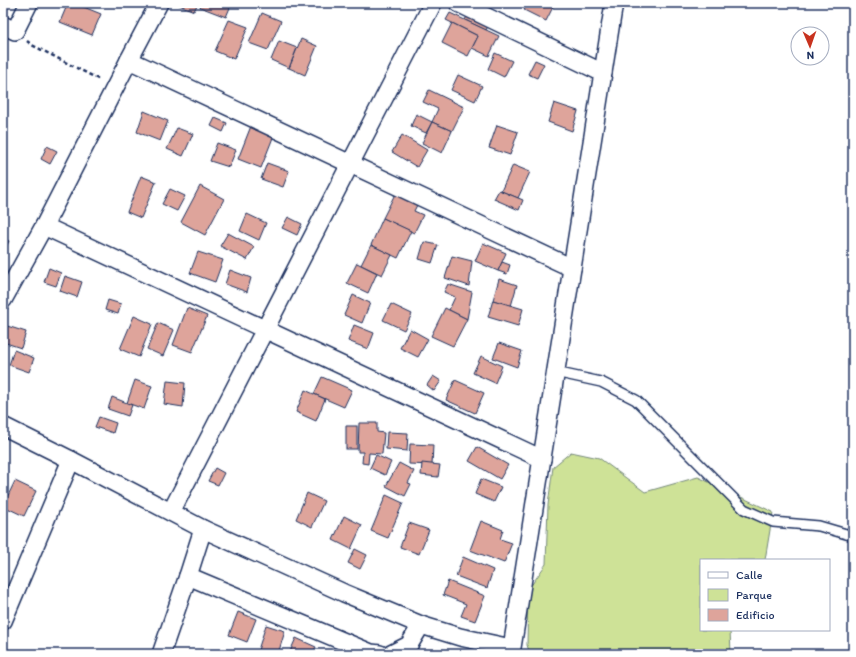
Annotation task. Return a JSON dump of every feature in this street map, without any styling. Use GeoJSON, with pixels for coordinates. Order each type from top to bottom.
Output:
{"type":"FeatureCollection","features":[{"type":"Feature","properties":{"kind":"street"},"geometry":{"type":"LineString","coordinates":[[9,28],[29,3]]}},
{"type":"Feature","properties":{"kind":"street"},"geometry":{"type":"LineString","coordinates":[[3,300],[44,226],[159,3]]}},
{"type":"Feature","properties":{"kind":"street"},"geometry":{"type":"LineString","coordinates":[[171,512],[433,3]]}},
{"type":"Feature","properties":{"kind":"street"},"geometry":{"type":"LineString","coordinates":[[458,3],[603,73]]}},
{"type":"Feature","properties":{"kind":"street"},"geometry":{"type":"LineString","coordinates":[[3,426],[203,529],[344,593],[420,625],[511,651],[614,3]]}},
{"type":"Feature","properties":{"kind":"street"},"geometry":{"type":"LineString","coordinates":[[129,60],[572,268]]}},
{"type":"Feature","properties":{"kind":"street"},"geometry":{"type":"LineString","coordinates":[[44,226],[542,459]]}},
{"type":"Feature","properties":{"kind":"street"},"geometry":{"type":"LineString","coordinates":[[3,620],[71,460]]}},
{"type":"Feature","properties":{"kind":"street"},"geometry":{"type":"LineString","coordinates":[[161,654],[203,529]]}},
{"type":"Feature","properties":{"kind":"street"},"geometry":{"type":"LineString","coordinates":[[188,576],[371,653],[380,654]]}},
{"type":"Feature","properties":{"kind":"street"},"geometry":{"type":"LineString","coordinates":[[391,654],[409,645],[420,625]]}},
{"type":"Feature","properties":{"kind":"lane"},"geometry":{"type":"LineString","coordinates":[[555,372],[601,382],[636,400],[744,509],[773,522],[819,526],[853,536]]}},
{"type":"Feature","properties":{"kind":"path"},"geometry":{"type":"LineString","coordinates":[[9,28],[32,45],[114,88]]}},
{"type":"Feature","properties":{"kind":"green space"},"geometry":{"type":"Polygon","coordinates":[[[571,452],[599,458],[645,492],[698,477],[773,512],[765,559],[700,559],[700,631],[730,631],[731,654],[530,654],[527,645],[528,590],[546,564],[548,505],[553,467],[571,452]]]}},
{"type":"Feature","properties":{"kind":"building"},"geometry":{"type":"Polygon","coordinates":[[[68,3],[74,3],[101,14],[92,35],[60,22],[68,3]]]}},
{"type":"Feature","properties":{"kind":"building"},"geometry":{"type":"Polygon","coordinates":[[[177,3],[198,3],[194,11],[177,3]]]}},
{"type":"Feature","properties":{"kind":"building"},"geometry":{"type":"Polygon","coordinates":[[[202,3],[232,3],[226,17],[200,7],[202,3]]]}},
{"type":"Feature","properties":{"kind":"building"},"geometry":{"type":"Polygon","coordinates":[[[528,3],[555,3],[546,21],[524,10],[528,3]]]}},
{"type":"Feature","properties":{"kind":"building"},"geometry":{"type":"Polygon","coordinates":[[[470,11],[491,21],[486,30],[465,20],[470,11]]]}},
{"type":"Feature","properties":{"kind":"building"},"geometry":{"type":"Polygon","coordinates":[[[262,13],[281,21],[268,50],[249,43],[262,13]]]}},
{"type":"Feature","properties":{"kind":"building"},"geometry":{"type":"Polygon","coordinates":[[[450,13],[499,36],[489,56],[472,48],[478,36],[446,20],[450,13]]]}},
{"type":"Feature","properties":{"kind":"building"},"geometry":{"type":"Polygon","coordinates":[[[229,20],[248,27],[234,59],[215,51],[229,20]]]}},
{"type":"Feature","properties":{"kind":"building"},"geometry":{"type":"Polygon","coordinates":[[[452,23],[478,36],[468,56],[442,43],[452,23]]]}},
{"type":"Feature","properties":{"kind":"building"},"geometry":{"type":"Polygon","coordinates":[[[301,39],[317,46],[305,75],[289,68],[301,39]]]}},
{"type":"Feature","properties":{"kind":"building"},"geometry":{"type":"Polygon","coordinates":[[[279,41],[297,48],[289,68],[271,60],[279,41]]]}},
{"type":"Feature","properties":{"kind":"building"},"geometry":{"type":"Polygon","coordinates":[[[495,53],[512,61],[504,77],[488,69],[495,53]]]}},
{"type":"Feature","properties":{"kind":"building"},"geometry":{"type":"Polygon","coordinates":[[[535,60],[544,64],[537,78],[528,74],[535,60]]]}},
{"type":"Feature","properties":{"kind":"building"},"geometry":{"type":"Polygon","coordinates":[[[458,75],[482,86],[475,101],[451,90],[458,75]]]}},
{"type":"Feature","properties":{"kind":"building"},"geometry":{"type":"Polygon","coordinates":[[[429,90],[464,107],[452,131],[432,122],[438,109],[423,102],[429,90]]]}},
{"type":"Feature","properties":{"kind":"building"},"geometry":{"type":"Polygon","coordinates":[[[554,103],[578,111],[572,131],[548,122],[554,103]]]}},
{"type":"Feature","properties":{"kind":"building"},"geometry":{"type":"Polygon","coordinates":[[[144,111],[168,121],[160,141],[137,132],[144,111]]]}},
{"type":"Feature","properties":{"kind":"building"},"geometry":{"type":"Polygon","coordinates":[[[416,114],[432,122],[426,133],[411,126],[416,114]]]}},
{"type":"Feature","properties":{"kind":"building"},"geometry":{"type":"Polygon","coordinates":[[[215,118],[227,123],[223,132],[211,126],[215,118]]]}},
{"type":"Feature","properties":{"kind":"building"},"geometry":{"type":"Polygon","coordinates":[[[432,122],[452,131],[442,153],[422,143],[432,122]]]}},
{"type":"Feature","properties":{"kind":"building"},"geometry":{"type":"Polygon","coordinates":[[[497,125],[518,132],[510,155],[489,148],[497,125]]]}},
{"type":"Feature","properties":{"kind":"building"},"geometry":{"type":"Polygon","coordinates":[[[251,126],[274,135],[261,168],[238,159],[251,126]]]}},
{"type":"Feature","properties":{"kind":"building"},"geometry":{"type":"Polygon","coordinates":[[[177,128],[193,134],[183,156],[167,149],[177,128]]]}},
{"type":"Feature","properties":{"kind":"building"},"geometry":{"type":"Polygon","coordinates":[[[402,135],[427,150],[417,167],[392,152],[402,135]]]}},
{"type":"Feature","properties":{"kind":"building"},"geometry":{"type":"Polygon","coordinates":[[[217,143],[236,150],[229,167],[210,161],[217,143]]]}},
{"type":"Feature","properties":{"kind":"building"},"geometry":{"type":"Polygon","coordinates":[[[47,146],[57,151],[50,164],[41,159],[47,146]]]}},
{"type":"Feature","properties":{"kind":"building"},"geometry":{"type":"Polygon","coordinates":[[[267,163],[289,171],[283,187],[261,179],[267,163]]]}},
{"type":"Feature","properties":{"kind":"building"},"geometry":{"type":"Polygon","coordinates":[[[513,165],[530,172],[518,198],[501,191],[513,165]]]}},
{"type":"Feature","properties":{"kind":"building"},"geometry":{"type":"Polygon","coordinates":[[[141,176],[156,182],[141,218],[127,212],[141,176]]]}},
{"type":"Feature","properties":{"kind":"building"},"geometry":{"type":"Polygon","coordinates":[[[200,186],[224,199],[205,235],[181,222],[200,186]]]}},
{"type":"Feature","properties":{"kind":"building"},"geometry":{"type":"Polygon","coordinates":[[[170,189],[185,196],[177,211],[162,204],[170,189]]]}},
{"type":"Feature","properties":{"kind":"building"},"geometry":{"type":"Polygon","coordinates":[[[499,190],[523,200],[519,210],[494,199],[499,190]]]}},
{"type":"Feature","properties":{"kind":"building"},"geometry":{"type":"Polygon","coordinates":[[[396,192],[418,203],[414,211],[423,215],[414,233],[383,218],[396,192]]]}},
{"type":"Feature","properties":{"kind":"building"},"geometry":{"type":"Polygon","coordinates":[[[247,214],[266,223],[259,240],[240,231],[247,214]]]}},
{"type":"Feature","properties":{"kind":"building"},"geometry":{"type":"Polygon","coordinates":[[[288,217],[302,224],[297,235],[282,228],[288,217]]]}},
{"type":"Feature","properties":{"kind":"building"},"geometry":{"type":"Polygon","coordinates":[[[383,218],[411,231],[398,258],[371,245],[383,218]]]}},
{"type":"Feature","properties":{"kind":"building"},"geometry":{"type":"Polygon","coordinates":[[[228,233],[254,247],[247,260],[220,246],[228,233]]]}},
{"type":"Feature","properties":{"kind":"building"},"geometry":{"type":"Polygon","coordinates":[[[3,238],[9,241],[3,253],[3,238]]]}},
{"type":"Feature","properties":{"kind":"building"},"geometry":{"type":"Polygon","coordinates":[[[424,242],[438,245],[432,263],[419,259],[424,242]]]}},
{"type":"Feature","properties":{"kind":"building"},"geometry":{"type":"Polygon","coordinates":[[[483,243],[506,253],[498,271],[475,261],[483,243]]]}},
{"type":"Feature","properties":{"kind":"building"},"geometry":{"type":"Polygon","coordinates":[[[371,245],[392,255],[382,275],[361,265],[371,245]]]}},
{"type":"Feature","properties":{"kind":"building"},"geometry":{"type":"Polygon","coordinates":[[[198,252],[223,260],[215,282],[190,273],[198,252]]]}},
{"type":"Feature","properties":{"kind":"building"},"geometry":{"type":"Polygon","coordinates":[[[452,256],[472,261],[469,286],[445,278],[452,256]]]}},
{"type":"Feature","properties":{"kind":"building"},"geometry":{"type":"Polygon","coordinates":[[[502,262],[510,265],[507,274],[498,271],[502,262]]]}},
{"type":"Feature","properties":{"kind":"building"},"geometry":{"type":"Polygon","coordinates":[[[357,263],[377,273],[368,293],[347,283],[357,263]]]}},
{"type":"Feature","properties":{"kind":"building"},"geometry":{"type":"Polygon","coordinates":[[[49,268],[61,273],[56,286],[44,282],[49,268]]]}},
{"type":"Feature","properties":{"kind":"building"},"geometry":{"type":"Polygon","coordinates":[[[230,270],[251,278],[247,292],[225,284],[230,270]]]}},
{"type":"Feature","properties":{"kind":"building"},"geometry":{"type":"Polygon","coordinates":[[[65,276],[82,282],[77,297],[60,291],[65,276]]]}},
{"type":"Feature","properties":{"kind":"building"},"geometry":{"type":"Polygon","coordinates":[[[499,279],[517,285],[511,306],[493,300],[499,279]]]}},
{"type":"Feature","properties":{"kind":"building"},"geometry":{"type":"Polygon","coordinates":[[[448,284],[472,292],[467,319],[449,310],[455,297],[444,292],[448,284]]]}},
{"type":"Feature","properties":{"kind":"building"},"geometry":{"type":"Polygon","coordinates":[[[353,295],[370,303],[362,323],[344,315],[353,295]]]}},
{"type":"Feature","properties":{"kind":"building"},"geometry":{"type":"Polygon","coordinates":[[[108,300],[121,304],[118,314],[105,310],[108,300]]]}},
{"type":"Feature","properties":{"kind":"building"},"geometry":{"type":"Polygon","coordinates":[[[493,300],[523,309],[518,326],[488,317],[493,300]]]}},
{"type":"Feature","properties":{"kind":"building"},"geometry":{"type":"Polygon","coordinates":[[[391,304],[412,314],[404,330],[383,320],[391,304]]]}},
{"type":"Feature","properties":{"kind":"building"},"geometry":{"type":"Polygon","coordinates":[[[187,308],[207,316],[192,352],[173,345],[187,308]]]}},
{"type":"Feature","properties":{"kind":"building"},"geometry":{"type":"Polygon","coordinates":[[[445,308],[467,319],[453,346],[431,336],[445,308]]]}},
{"type":"Feature","properties":{"kind":"building"},"geometry":{"type":"Polygon","coordinates":[[[134,316],[152,324],[139,357],[120,349],[134,316]]]}},
{"type":"Feature","properties":{"kind":"building"},"geometry":{"type":"Polygon","coordinates":[[[158,323],[174,330],[163,356],[147,349],[158,323]]]}},
{"type":"Feature","properties":{"kind":"building"},"geometry":{"type":"Polygon","coordinates":[[[4,325],[26,332],[21,348],[3,342],[4,325]]]}},
{"type":"Feature","properties":{"kind":"building"},"geometry":{"type":"Polygon","coordinates":[[[354,325],[374,333],[368,349],[348,341],[354,325]]]}},
{"type":"Feature","properties":{"kind":"building"},"geometry":{"type":"Polygon","coordinates":[[[410,329],[428,339],[418,357],[400,348],[410,329]]]}},
{"type":"Feature","properties":{"kind":"building"},"geometry":{"type":"Polygon","coordinates":[[[499,343],[522,351],[517,367],[493,358],[499,343]]]}},
{"type":"Feature","properties":{"kind":"building"},"geometry":{"type":"Polygon","coordinates":[[[14,350],[34,358],[29,372],[9,365],[14,350]]]}},
{"type":"Feature","properties":{"kind":"building"},"geometry":{"type":"Polygon","coordinates":[[[481,356],[502,366],[495,383],[473,373],[481,356]]]}},
{"type":"Feature","properties":{"kind":"building"},"geometry":{"type":"Polygon","coordinates":[[[433,376],[441,381],[434,391],[427,385],[433,376]]]}},
{"type":"Feature","properties":{"kind":"building"},"geometry":{"type":"Polygon","coordinates":[[[322,377],[352,390],[344,407],[314,394],[322,377]]]}},
{"type":"Feature","properties":{"kind":"building"},"geometry":{"type":"Polygon","coordinates":[[[135,380],[152,386],[144,409],[127,403],[135,380]]]}},
{"type":"Feature","properties":{"kind":"building"},"geometry":{"type":"Polygon","coordinates":[[[455,380],[484,393],[475,413],[446,400],[455,380]]]}},
{"type":"Feature","properties":{"kind":"building"},"geometry":{"type":"Polygon","coordinates":[[[167,381],[185,383],[183,407],[164,404],[167,381]]]}},
{"type":"Feature","properties":{"kind":"building"},"geometry":{"type":"Polygon","coordinates":[[[305,390],[325,399],[316,421],[296,412],[305,390]]]}},
{"type":"Feature","properties":{"kind":"building"},"geometry":{"type":"Polygon","coordinates":[[[112,397],[132,405],[128,416],[108,409],[112,397]]]}},
{"type":"Feature","properties":{"kind":"building"},"geometry":{"type":"Polygon","coordinates":[[[99,417],[116,423],[113,433],[95,427],[99,417]]]}},
{"type":"Feature","properties":{"kind":"building"},"geometry":{"type":"Polygon","coordinates":[[[359,423],[377,423],[377,432],[384,433],[382,454],[369,453],[368,464],[362,463],[363,452],[358,452],[359,423]]]}},
{"type":"Feature","properties":{"kind":"building"},"geometry":{"type":"Polygon","coordinates":[[[346,426],[357,426],[357,449],[346,449],[346,426]]]}},
{"type":"Feature","properties":{"kind":"building"},"geometry":{"type":"Polygon","coordinates":[[[387,432],[408,433],[407,451],[386,449],[387,432]]]}},
{"type":"Feature","properties":{"kind":"building"},"geometry":{"type":"Polygon","coordinates":[[[410,444],[433,445],[432,465],[409,464],[410,444]]]}},
{"type":"Feature","properties":{"kind":"building"},"geometry":{"type":"Polygon","coordinates":[[[477,447],[508,465],[500,479],[469,461],[477,447]]]}},
{"type":"Feature","properties":{"kind":"building"},"geometry":{"type":"Polygon","coordinates":[[[376,455],[391,462],[385,475],[370,468],[376,455]]]}},
{"type":"Feature","properties":{"kind":"building"},"geometry":{"type":"Polygon","coordinates":[[[399,463],[414,471],[408,483],[411,484],[405,496],[386,486],[399,463]]]}},
{"type":"Feature","properties":{"kind":"building"},"geometry":{"type":"Polygon","coordinates":[[[422,463],[440,465],[438,477],[421,475],[422,463]]]}},
{"type":"Feature","properties":{"kind":"building"},"geometry":{"type":"Polygon","coordinates":[[[215,468],[224,473],[218,485],[208,481],[215,468]]]}},
{"type":"Feature","properties":{"kind":"building"},"geometry":{"type":"Polygon","coordinates":[[[481,479],[501,487],[494,502],[475,494],[481,479]]]}},
{"type":"Feature","properties":{"kind":"building"},"geometry":{"type":"Polygon","coordinates":[[[15,481],[36,491],[24,516],[3,506],[15,481]]]}},
{"type":"Feature","properties":{"kind":"building"},"geometry":{"type":"Polygon","coordinates":[[[307,493],[324,501],[312,527],[296,519],[307,493]]]}},
{"type":"Feature","properties":{"kind":"building"},"geometry":{"type":"Polygon","coordinates":[[[386,495],[403,503],[388,538],[371,531],[386,495]]]}},
{"type":"Feature","properties":{"kind":"building"},"geometry":{"type":"Polygon","coordinates":[[[344,516],[362,525],[351,549],[333,540],[344,516]]]}},
{"type":"Feature","properties":{"kind":"building"},"geometry":{"type":"Polygon","coordinates":[[[481,521],[503,530],[500,539],[512,543],[504,563],[470,550],[481,521]]]}},
{"type":"Feature","properties":{"kind":"building"},"geometry":{"type":"Polygon","coordinates":[[[409,523],[429,530],[419,554],[400,547],[409,523]]]}},
{"type":"Feature","properties":{"kind":"building"},"geometry":{"type":"Polygon","coordinates":[[[355,549],[367,555],[360,569],[348,563],[355,549]]]}},
{"type":"Feature","properties":{"kind":"building"},"geometry":{"type":"Polygon","coordinates":[[[463,557],[493,570],[487,588],[456,576],[463,557]]]}},
{"type":"Feature","properties":{"kind":"building"},"geometry":{"type":"Polygon","coordinates":[[[448,581],[485,596],[475,621],[461,616],[466,604],[443,595],[448,581]]]}},
{"type":"Feature","properties":{"kind":"building"},"geometry":{"type":"Polygon","coordinates":[[[238,612],[256,619],[247,642],[229,635],[238,612]]]}},
{"type":"Feature","properties":{"kind":"building"},"geometry":{"type":"Polygon","coordinates":[[[266,625],[285,631],[278,654],[271,654],[258,650],[266,625]]]}},
{"type":"Feature","properties":{"kind":"building"},"geometry":{"type":"Polygon","coordinates":[[[296,638],[316,647],[312,654],[289,654],[296,638]]]}}]}
